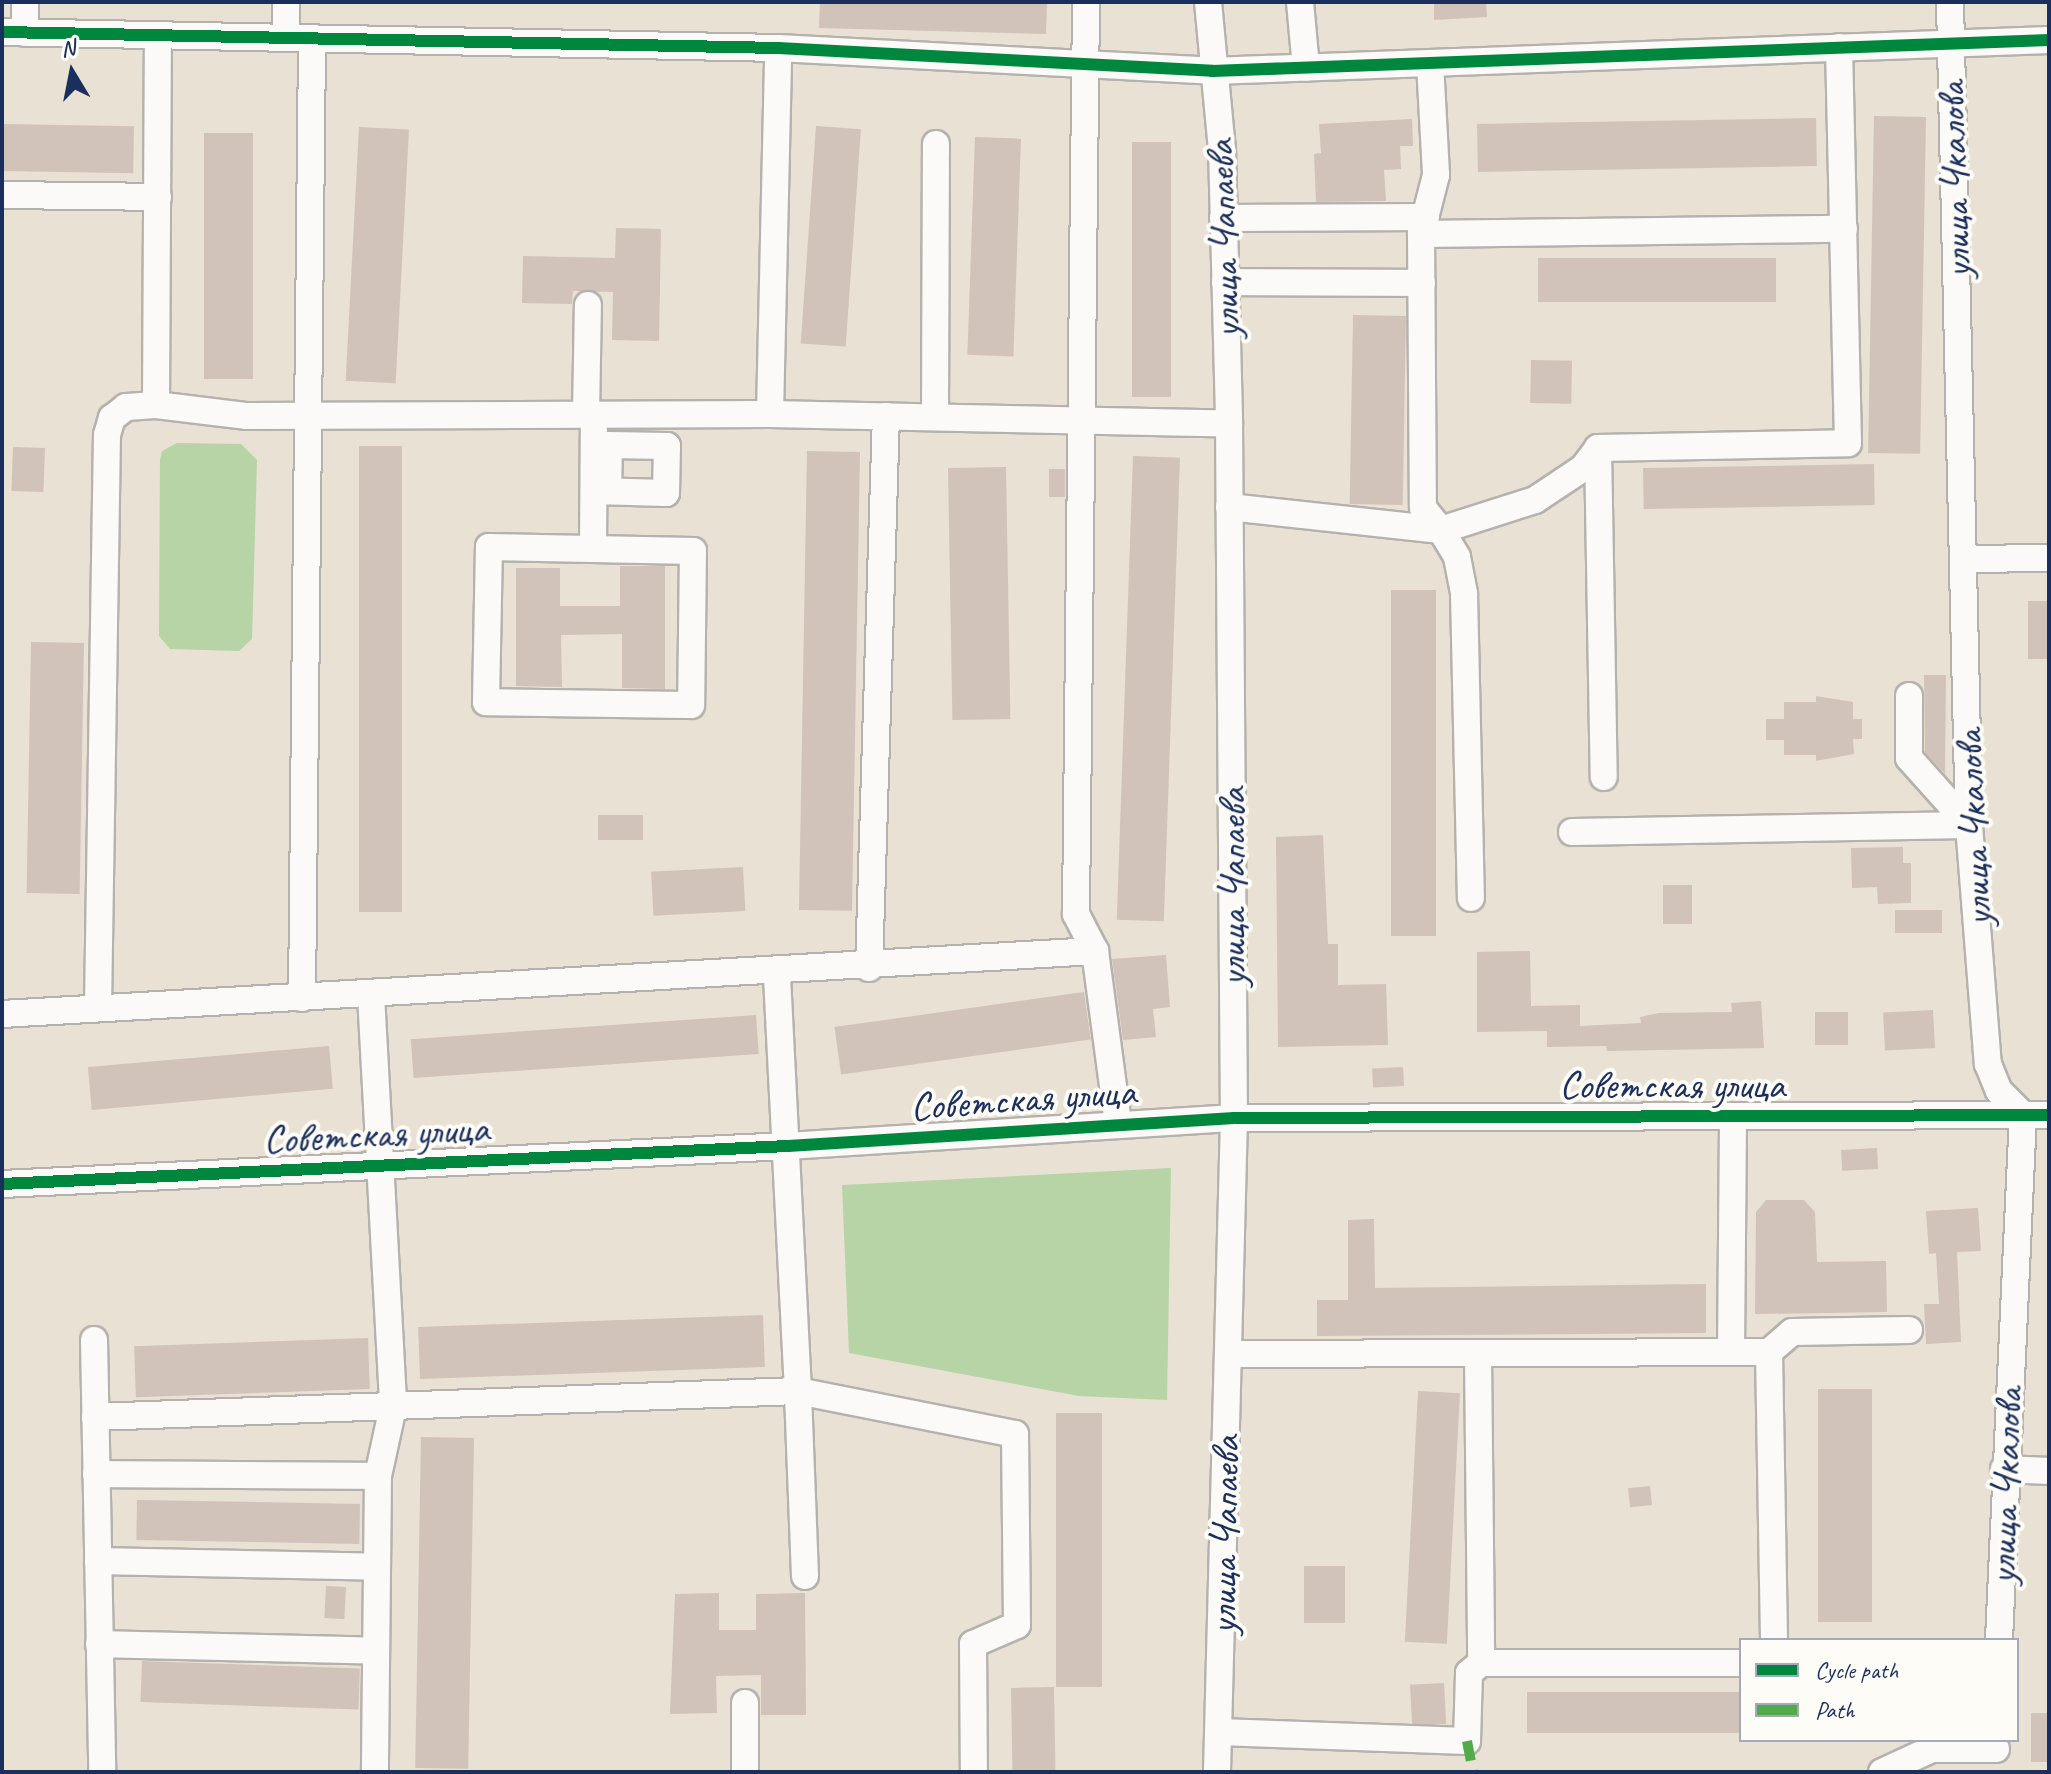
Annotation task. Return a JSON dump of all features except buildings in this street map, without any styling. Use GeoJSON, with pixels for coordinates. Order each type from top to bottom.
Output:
{"type":"FeatureCollection","features":[{"type":"Feature","properties":{"kind":"street"},"geometry":{"type":"LineString","coordinates":[[25,2],[14,33],[778,48],[1212,71],[2049,40]]}},
{"type":"Feature","properties":{"kind":"street"},"geometry":{"type":"LineString","coordinates":[[286,2],[299,38],[304,415],[302,998]]}},
{"type":"Feature","properties":{"kind":"street"},"geometry":{"type":"LineString","coordinates":[[1086,2],[1085,420],[1076,914],[1095,951],[1118,1124]]}},
{"type":"Feature","properties":{"kind":"street","name":"улица Чапаева"},"geometry":{"type":"LineString","coordinates":[[1208,2],[1223,218],[1229,424],[1234,1118],[1217,1772]]}},
{"type":"Feature","properties":{"kind":"street"},"geometry":{"type":"LineString","coordinates":[[1300,2],[1306,68]]}},
{"type":"Feature","properties":{"kind":"street","name":"улица Чкалова"},"geometry":{"type":"LineString","coordinates":[[1950,2],[1966,559],[1969,825],[1988,1064],[1999,1091],[2036,1115],[2004,1469],[1999,1638]]}},
{"type":"Feature","properties":{"kind":"street"},"geometry":{"type":"LineString","coordinates":[[156,405],[158,36]]}},
{"type":"Feature","properties":{"kind":"street"},"geometry":{"type":"LineString","coordinates":[[1598,448],[1848,443],[1839,47]]}},
{"type":"Feature","properties":{"kind":"street"},"geometry":{"type":"LineString","coordinates":[[770,414],[778,48]]}},
{"type":"Feature","properties":{"kind":"street"},"geometry":{"type":"LineString","coordinates":[[1430,63],[1436,175],[1424,226],[1423,508],[1457,557],[1464,594],[1471,898]]}},
{"type":"Feature","properties":{"kind":"street"},"geometry":{"type":"LineString","coordinates":[[935,416],[936,144]]}},
{"type":"Feature","properties":{"kind":"street"},"geometry":{"type":"LineString","coordinates":[[2,195],[158,197]]}},
{"type":"Feature","properties":{"kind":"street"},"geometry":{"type":"LineString","coordinates":[[1223,218],[1424,226],[1844,229]]}},
{"type":"Feature","properties":{"kind":"street"},"geometry":{"type":"LineString","coordinates":[[1225,282],[1422,283]]}},
{"type":"Feature","properties":{"kind":"street"},"geometry":{"type":"LineString","coordinates":[[588,305],[590,415],[601,491],[593,549]]}},
{"type":"Feature","properties":{"kind":"street"},"geometry":{"type":"LineString","coordinates":[[98,1007],[107,435],[112,418],[126,407],[156,405],[247,416],[770,414],[1229,424]]}},
{"type":"Feature","properties":{"kind":"street"},"geometry":{"type":"LineString","coordinates":[[869,968],[886,416]]}},
{"type":"Feature","properties":{"kind":"street"},"geometry":{"type":"LineString","coordinates":[[1229,507],[1441,530],[1469,517],[1535,500],[1583,468],[1598,448]]}},
{"type":"Feature","properties":{"kind":"street"},"geometry":{"type":"LineString","coordinates":[[1598,448],[1604,777]]}},
{"type":"Feature","properties":{"kind":"street"},"geometry":{"type":"LineString","coordinates":[[489,547],[593,549],[693,551],[691,705],[486,702],[489,547]]}},
{"type":"Feature","properties":{"kind":"street"},"geometry":{"type":"LineString","coordinates":[[1966,559],[2049,558]]}},
{"type":"Feature","properties":{"kind":"street"},"geometry":{"type":"LineString","coordinates":[[1909,696],[1909,758],[1969,825]]}},
{"type":"Feature","properties":{"kind":"street"},"geometry":{"type":"LineString","coordinates":[[1572,832],[1969,825]]}},
{"type":"Feature","properties":{"kind":"street"},"geometry":{"type":"LineString","coordinates":[[2,1014],[869,968],[1095,951]]}},
{"type":"Feature","properties":{"kind":"street"},"geometry":{"type":"LineString","coordinates":[[777,973],[788,1146],[805,1576]]}},
{"type":"Feature","properties":{"kind":"street"},"geometry":{"type":"LineString","coordinates":[[371,995],[393,1407],[378,1476],[375,1772]]}},
{"type":"Feature","properties":{"kind":"street","name":"Советская улица"},"geometry":{"type":"LineString","coordinates":[[2,1184],[788,1146],[1234,1118],[2036,1115]]}},
{"type":"Feature","properties":{"kind":"street"},"geometry":{"type":"LineString","coordinates":[[1731,1352],[1733,1116]]}},
{"type":"Feature","properties":{"kind":"street"},"geometry":{"type":"LineString","coordinates":[[1228,1354],[1769,1352],[1792,1332],[1909,1330]]}},
{"type":"Feature","properties":{"kind":"street"},"geometry":{"type":"LineString","coordinates":[[94,1340],[102,1772]]}},
{"type":"Feature","properties":{"kind":"street"},"geometry":{"type":"LineString","coordinates":[[1769,1352],[1774,1638]]}},
{"type":"Feature","properties":{"kind":"street"},"geometry":{"type":"LineString","coordinates":[[1478,1354],[1481,1663]]}},
{"type":"Feature","properties":{"kind":"street"},"geometry":{"type":"LineString","coordinates":[[95,1417],[798,1391],[1015,1434],[1017,1625],[973,1644],[974,1772]]}},
{"type":"Feature","properties":{"kind":"street"},"geometry":{"type":"LineString","coordinates":[[2004,1469],[2049,1471]]}},
{"type":"Feature","properties":{"kind":"street"},"geometry":{"type":"LineString","coordinates":[[96,1474],[378,1476]]}},
{"type":"Feature","properties":{"kind":"street"},"geometry":{"type":"LineString","coordinates":[[98,1561],[377,1567]]}},
{"type":"Feature","properties":{"kind":"street"},"geometry":{"type":"LineString","coordinates":[[99,1644],[376,1651]]}},
{"type":"Feature","properties":{"kind":"street"},"geometry":{"type":"LineString","coordinates":[[1219,1732],[1467,1741],[1469,1673],[1481,1663],[1739,1663]]}},
{"type":"Feature","properties":{"kind":"street"},"geometry":{"type":"LineString","coordinates":[[745,1703],[745,1772]]}},
{"type":"Feature","properties":{"kind":"street"},"geometry":{"type":"LineString","coordinates":[[1882,1772],[1932,1749],[1996,1754]]}},
{"type":"Feature","properties":{"kind":"green space"},"geometry":{"type":"Polygon","coordinates":[[[177,443],[241,444],[257,460],[252,639],[239,651],[170,649],[159,636],[160,459],[162,451],[177,443]]]}},
{"type":"Feature","properties":{"kind":"green space"},"geometry":{"type":"Polygon","coordinates":[[[1171,1168],[1167,1400],[1079,1396],[849,1353],[842,1185],[1171,1168]]]}},
{"type":"Feature","properties":{"kind":"marked path"},"geometry":{"type":"LineString","coordinates":[[1467,1741],[1473,1772]]}},
{"type":"Feature","properties":{"kind":"cycle path"},"geometry":{"type":"LineString","coordinates":[[2,32],[778,48],[1212,71],[2049,40]]}},
{"type":"Feature","properties":{"kind":"cycle path"},"geometry":{"type":"LineString","coordinates":[[2,1184],[788,1146],[1234,1118],[2049,1115]]}}]}
